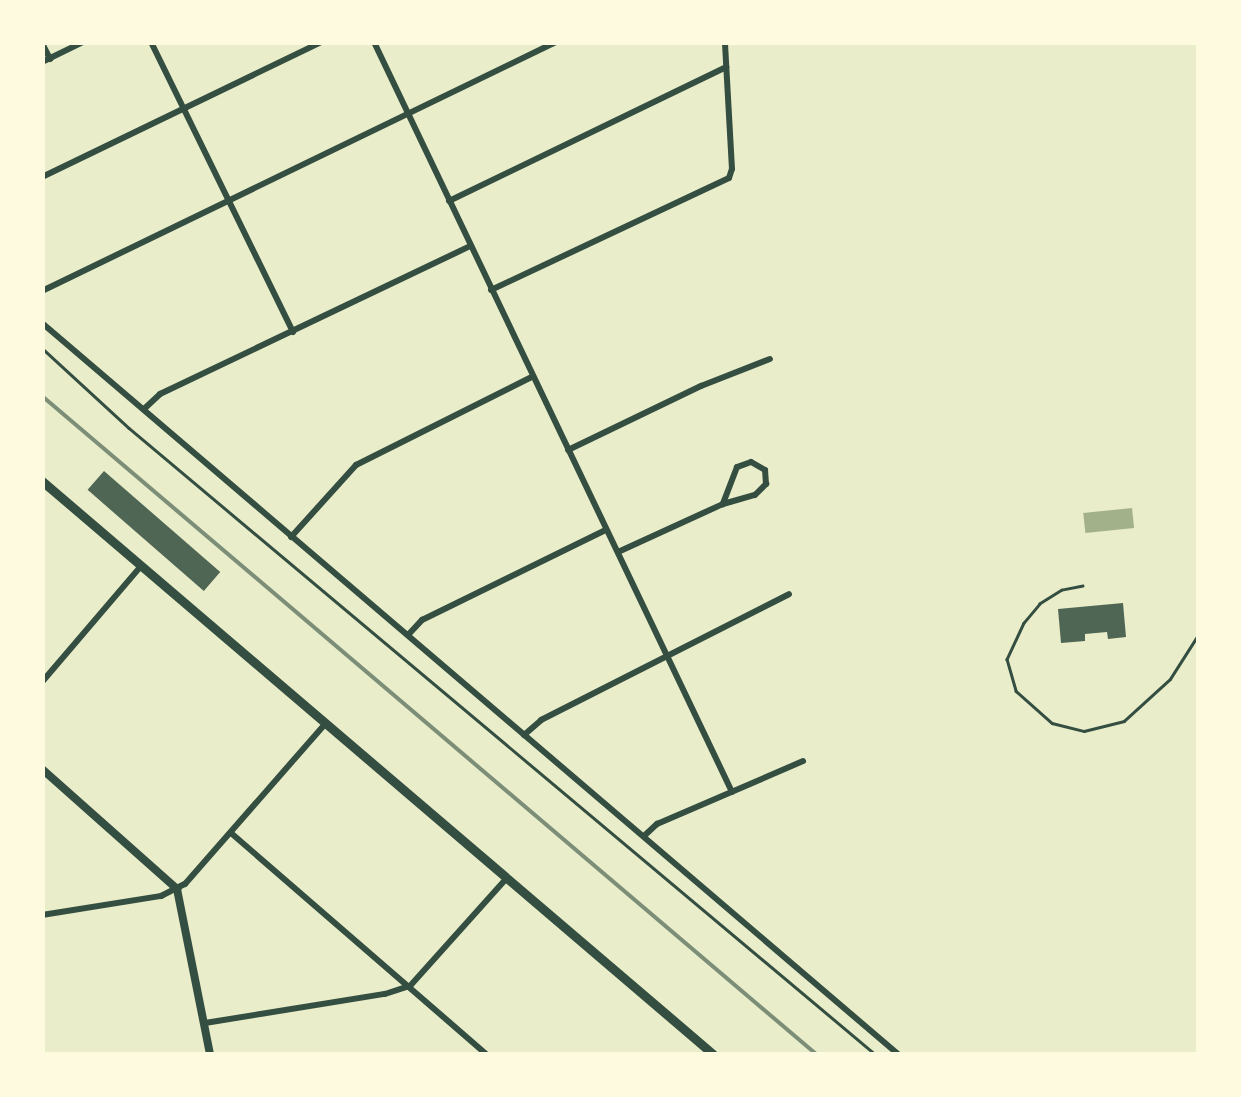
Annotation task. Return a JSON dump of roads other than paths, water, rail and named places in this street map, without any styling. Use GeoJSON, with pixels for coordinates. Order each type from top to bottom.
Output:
{"type":"FeatureCollection","features":[{"type":"Feature","properties":{"kind":"main road"},"geometry":{"type":"LineString","coordinates":[[42,481],[712,1054]]}},
{"type":"Feature","properties":{"kind":"street"},"geometry":{"type":"LineString","coordinates":[[42,43],[46,60],[83,42]]}},
{"type":"Feature","properties":{"kind":"street"},"geometry":{"type":"LineString","coordinates":[[151,42],[226,202],[293,332]]}},
{"type":"Feature","properties":{"kind":"street"},"geometry":{"type":"LineString","coordinates":[[42,177],[322,42]]}},
{"type":"Feature","properties":{"kind":"street"},"geometry":{"type":"LineString","coordinates":[[374,42],[732,792]]}},
{"type":"Feature","properties":{"kind":"street"},"geometry":{"type":"LineString","coordinates":[[42,291],[556,42]]}},
{"type":"Feature","properties":{"kind":"street"},"geometry":{"type":"LineString","coordinates":[[491,290],[729,178],[732,170],[725,42]]}},
{"type":"Feature","properties":{"kind":"street"},"geometry":{"type":"LineString","coordinates":[[449,201],[726,67]]}},
{"type":"Feature","properties":{"kind":"street"},"geometry":{"type":"LineString","coordinates":[[144,409],[160,394],[470,246]]}},
{"type":"Feature","properties":{"kind":"street"},"geometry":{"type":"LineString","coordinates":[[42,322],[898,1054]]}},
{"type":"Feature","properties":{"kind":"street"},"geometry":{"type":"LineString","coordinates":[[568,450],[701,386],[770,359]]}},
{"type":"Feature","properties":{"kind":"street"},"geometry":{"type":"LineString","coordinates":[[292,537],[356,465],[532,377]]}},
{"type":"Feature","properties":{"kind":"street"},"geometry":{"type":"LineString","coordinates":[[618,552],[723,504],[755,495],[766,484],[765,470],[751,462],[737,466],[723,504]]}},
{"type":"Feature","properties":{"kind":"street"},"geometry":{"type":"LineString","coordinates":[[408,635],[422,620],[606,530]]}},
{"type":"Feature","properties":{"kind":"street"},"geometry":{"type":"LineString","coordinates":[[42,682],[141,566]]}},
{"type":"Feature","properties":{"kind":"street"},"geometry":{"type":"LineString","coordinates":[[524,735],[541,720],[789,594]]}},
{"type":"Feature","properties":{"kind":"street"},"geometry":{"type":"LineString","coordinates":[[42,915],[177,889],[326,723]]}},
{"type":"Feature","properties":{"kind":"street"},"geometry":{"type":"LineString","coordinates":[[644,836],[656,824],[803,761]]}},
{"type":"Feature","properties":{"kind":"street"},"geometry":{"type":"LineString","coordinates":[[42,770],[177,889],[210,1054]]}},
{"type":"Feature","properties":{"kind":"street"},"geometry":{"type":"LineString","coordinates":[[231,833],[486,1054]]}},
{"type":"Feature","properties":{"kind":"street"},"geometry":{"type":"LineString","coordinates":[[205,1023],[385,994],[410,986],[508,878]]}},
{"type":"Feature","properties":{"kind":"lane"},"geometry":{"type":"LineString","coordinates":[[1083,586],[1062,590],[1040,604],[1006,658],[1016,691],[1052,723],[1084,731],[1124,721],[1170,679],[1198,635]]}},
{"type":"Feature","properties":{"kind":"railway"},"geometry":{"type":"LineString","coordinates":[[42,396],[816,1054]]}}]}
